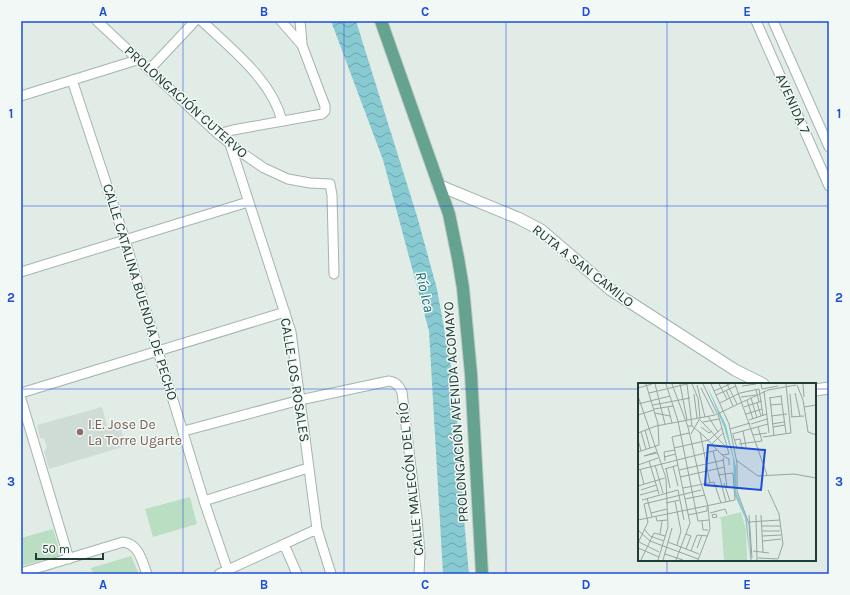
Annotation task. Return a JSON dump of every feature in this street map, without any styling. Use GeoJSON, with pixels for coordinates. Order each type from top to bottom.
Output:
{"type":"FeatureCollection","features":[{"type":"Feature","properties":{"kind":"main road","name":"PROLONGACIÓN AVENIDA ACOMAYO"},"geometry":{"type":"LineString","coordinates":[[382,21],[454,231],[463,288],[471,374],[482,574]]}},
{"type":"Feature","properties":{"kind":"street"},"geometry":{"type":"LineString","coordinates":[[149,70],[195,21]]}},
{"type":"Feature","properties":{"kind":"street"},"geometry":{"type":"LineString","coordinates":[[202,21],[260,78],[279,108],[282,121]]}},
{"type":"Feature","properties":{"kind":"street"},"geometry":{"type":"LineString","coordinates":[[281,21],[302,45]]}},
{"type":"Feature","properties":{"kind":"street"},"geometry":{"type":"LineString","coordinates":[[218,134],[322,114],[326,111],[302,45],[300,21]]}},
{"type":"Feature","properties":{"kind":"street","name":"AVENIDA 7"},"geometry":{"type":"LineString","coordinates":[[756,21],[829,186]]}},
{"type":"Feature","properties":{"kind":"street"},"geometry":{"type":"LineString","coordinates":[[773,21],[829,147]]}},
{"type":"Feature","properties":{"kind":"street","name":"PROLONGACIÓN CUTERVO"},"geometry":{"type":"LineString","coordinates":[[99,22],[137,60],[218,134],[264,168],[288,179],[310,183],[328,183],[332,186],[334,274]]}},
{"type":"Feature","properties":{"kind":"street"},"geometry":{"type":"LineString","coordinates":[[21,96],[137,60]]}},
{"type":"Feature","properties":{"kind":"street","name":"CALLE CATALINA BUENDIA DE PECHO"},"geometry":{"type":"LineString","coordinates":[[72,80],[125,240],[158,351],[184,431],[225,573]]}},
{"type":"Feature","properties":{"kind":"street","name":"CALLE LOS ROSALES"},"geometry":{"type":"LineString","coordinates":[[230,144],[291,332],[317,529],[331,574]]}},
{"type":"Feature","properties":{"kind":"street","name":"RUTA A SAN CAMILO"},"geometry":{"type":"LineString","coordinates":[[438,185],[518,218],[541,230],[611,290],[747,380],[759,383]]}},
{"type":"Feature","properties":{"kind":"street"},"geometry":{"type":"LineString","coordinates":[[21,272],[248,202]]}},
{"type":"Feature","properties":{"kind":"street"},"geometry":{"type":"LineString","coordinates":[[21,393],[285,312]]}},
{"type":"Feature","properties":{"kind":"street","name":"CALLE MALECÓN DEL RÍO"},"geometry":{"type":"LineString","coordinates":[[300,400],[389,381],[398,385],[402,392],[420,554],[419,574]]}},
{"type":"Feature","properties":{"kind":"street"},"geometry":{"type":"LineString","coordinates":[[816,390],[829,388]]}},
{"type":"Feature","properties":{"kind":"street"},"geometry":{"type":"LineString","coordinates":[[21,399],[69,559]]}},
{"type":"Feature","properties":{"kind":"street"},"geometry":{"type":"LineString","coordinates":[[184,431],[300,400]]}},
{"type":"Feature","properties":{"kind":"street"},"geometry":{"type":"LineString","coordinates":[[204,501],[308,468]]}},
{"type":"Feature","properties":{"kind":"street"},"geometry":{"type":"LineString","coordinates":[[225,573],[317,529]]}},
{"type":"Feature","properties":{"kind":"street"},"geometry":{"type":"LineString","coordinates":[[21,573],[123,542],[129,543],[136,548],[147,574]]}},
{"type":"Feature","properties":{"kind":"street"},"geometry":{"type":"LineString","coordinates":[[284,544],[297,574]]}},
{"type":"Feature","properties":{"kind":"shaded area","name":"I.E. Jose De La Torre Ugarte"},"geometry":{"type":"Polygon","coordinates":[[[102,407],[107,426],[119,423],[126,446],[49,469],[44,451],[47,447],[44,439],[40,438],[37,425],[102,407]]]}},
{"type":"Feature","properties":{"kind":"green space"},"geometry":{"type":"Polygon","coordinates":[[[190,497],[197,524],[153,537],[145,509],[190,497]]]}},
{"type":"Feature","properties":{"kind":"green space"},"geometry":{"type":"Polygon","coordinates":[[[53,529],[61,555],[21,566],[21,538],[53,529]]]}},
{"type":"Feature","properties":{"kind":"green space"},"geometry":{"type":"Polygon","coordinates":[[[131,556],[139,574],[93,574],[91,568],[131,556]]]}},
{"type":"Feature","properties":{"kind":"water","name":"Río Ica"},"geometry":{"type":"Polygon","coordinates":[[[331,21],[356,21],[417,216],[437,289],[455,389],[469,574],[443,574],[429,331],[383,160],[331,21]]]}},
{"type":"Feature","properties":{"kind":"place","name":"I.E. Jose De La Torre Ugarte"},"geometry":{"type":"Point","coordinates":[80,432]}}]}
